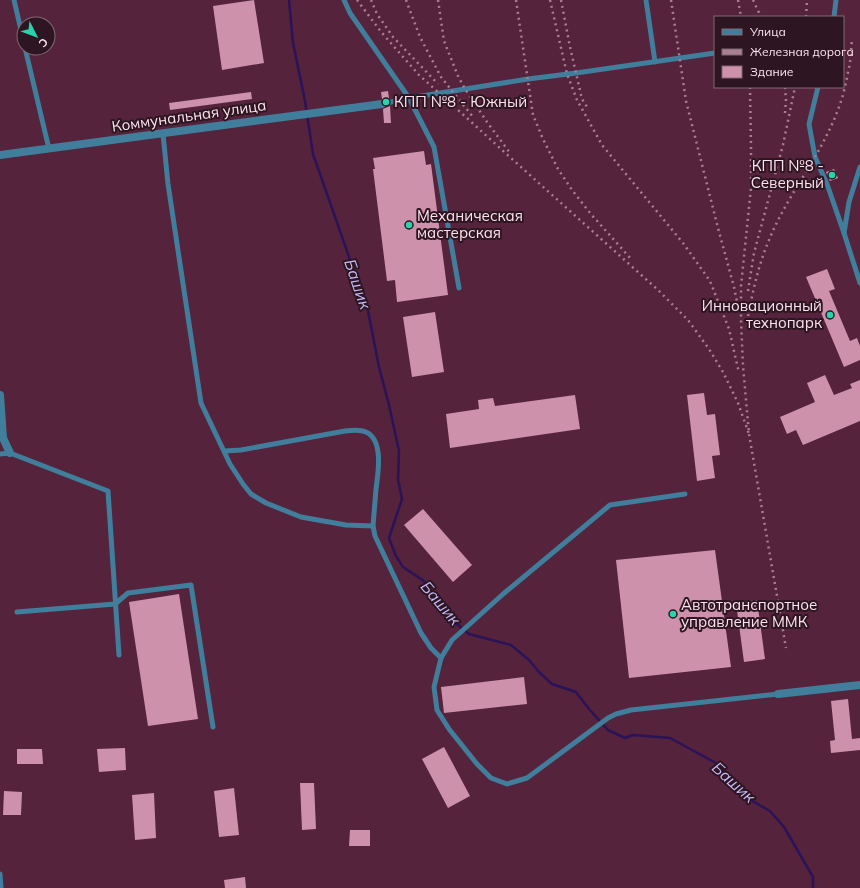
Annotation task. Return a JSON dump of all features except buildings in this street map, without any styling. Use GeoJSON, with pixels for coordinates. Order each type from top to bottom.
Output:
{"type":"FeatureCollection","features":[{"type":"Feature","properties":{"kind":"street","name":"Коммунальная улица"},"geometry":{"type":"LineString","coordinates":[[0,155],[382,104]]}},
{"type":"Feature","properties":{"kind":"street"},"geometry":{"type":"LineString","coordinates":[[0,395],[2,438],[10,452]]}},
{"type":"Feature","properties":{"kind":"street"},"geometry":{"type":"LineString","coordinates":[[778,694],[860,685]]}},
{"type":"Feature","properties":{"kind":"lane"},"geometry":{"type":"LineString","coordinates":[[14,0],[18,16]]}},
{"type":"Feature","properties":{"kind":"lane"},"geometry":{"type":"LineString","coordinates":[[344,0],[350,13],[408,98],[434,147],[459,288]]}},
{"type":"Feature","properties":{"kind":"lane"},"geometry":{"type":"LineString","coordinates":[[646,0],[655,62]]}},
{"type":"Feature","properties":{"kind":"lane"},"geometry":{"type":"LineString","coordinates":[[834,16],[836,0]]}},
{"type":"Feature","properties":{"kind":"lane"},"geometry":{"type":"LineString","coordinates":[[382,104],[408,98],[528,79],[714,53]]}},
{"type":"Feature","properties":{"kind":"lane"},"geometry":{"type":"LineString","coordinates":[[27,56],[49,149]]}},
{"type":"Feature","properties":{"kind":"lane"},"geometry":{"type":"LineString","coordinates":[[818,88],[809,124],[815,157],[844,233],[860,282]]}},
{"type":"Feature","properties":{"kind":"lane"},"geometry":{"type":"LineString","coordinates":[[163,134],[170,198],[201,402],[230,464],[251,494],[266,503],[301,517],[346,525],[373,526]]}},
{"type":"Feature","properties":{"kind":"lane"},"geometry":{"type":"LineString","coordinates":[[844,233],[849,202],[860,167]]}},
{"type":"Feature","properties":{"kind":"lane"},"geometry":{"type":"LineString","coordinates":[[225,451],[241,450],[345,431],[359,430],[368,432],[375,440],[379,464],[373,526],[375,536],[421,633],[441,658]]}},
{"type":"Feature","properties":{"kind":"lane"},"geometry":{"type":"LineString","coordinates":[[0,454],[10,452],[108,490],[119,655]]}},
{"type":"Feature","properties":{"kind":"lane"},"geometry":{"type":"LineString","coordinates":[[685,494],[610,505],[502,595],[452,640],[441,658],[434,687],[437,710],[449,729],[477,764],[491,778],[507,784],[527,778],[608,718],[616,714],[631,710],[778,694]]}},
{"type":"Feature","properties":{"kind":"lane"},"geometry":{"type":"LineString","coordinates":[[16,612],[115,604],[128,593],[191,585],[213,727]]}},
{"type":"Feature","properties":{"kind":"lane"},"geometry":{"type":"LineString","coordinates":[[0,874],[1,888]]}},
{"type":"Feature","properties":{"kind":"waterway","name":"Башик"},"geometry":{"type":"LineString","coordinates":[[289,0],[293,43],[305,101],[313,154],[368,311],[379,367],[399,451],[398,480],[402,499],[389,538],[396,556],[403,567],[424,581],[430,594],[452,620],[469,634],[511,645],[529,660],[552,684],[576,692],[608,730],[625,738],[633,735],[670,738],[714,762],[736,781],[749,799],[770,811],[784,827],[813,877],[813,888]]}},
{"type":"Feature","properties":{"kind":"railway"},"geometry":{"type":"LineString","coordinates":[[357,0],[382,33],[419,75],[658,290],[688,320],[709,349],[723,372],[738,403],[749,434]]}},
{"type":"Feature","properties":{"kind":"railway"},"geometry":{"type":"LineString","coordinates":[[371,0],[377,14],[393,37],[438,84]]}},
{"type":"Feature","properties":{"kind":"railway"},"geometry":{"type":"LineString","coordinates":[[406,0],[420,37],[441,77],[473,117]]}},
{"type":"Feature","properties":{"kind":"railway"},"geometry":{"type":"LineString","coordinates":[[438,0],[444,41],[458,76],[487,122],[510,153]]}},
{"type":"Feature","properties":{"kind":"railway"},"geometry":{"type":"LineString","coordinates":[[516,0],[533,115],[543,139],[558,169],[572,190],[590,213],[632,260]]}},
{"type":"Feature","properties":{"kind":"railway"},"geometry":{"type":"LineString","coordinates":[[550,0],[567,74],[577,100],[602,145],[683,243],[710,281],[729,329],[739,373]]}},
{"type":"Feature","properties":{"kind":"railway"},"geometry":{"type":"LineString","coordinates":[[561,0],[582,99],[587,107]]}},
{"type":"Feature","properties":{"kind":"railway"},"geometry":{"type":"LineString","coordinates":[[671,0],[686,101],[737,302]]}},
{"type":"Feature","properties":{"kind":"railway"},"geometry":{"type":"LineString","coordinates":[[738,0],[741,16]]}},
{"type":"Feature","properties":{"kind":"railway"},"geometry":{"type":"LineString","coordinates":[[753,0],[761,16]]}},
{"type":"Feature","properties":{"kind":"railway"},"geometry":{"type":"LineString","coordinates":[[806,16],[807,0]]}},
{"type":"Feature","properties":{"kind":"railway"},"geometry":{"type":"LineString","coordinates":[[747,322],[756,280],[769,240],[786,206],[824,141],[839,107],[849,68],[852,39]]}},
{"type":"Feature","properties":{"kind":"railway"},"geometry":{"type":"LineString","coordinates":[[750,88],[751,188],[741,286],[743,366],[749,434],[786,648]]}},
{"type":"Feature","properties":{"kind":"railway"},"geometry":{"type":"LineString","coordinates":[[785,88],[785,113]]}},
{"type":"Feature","properties":{"kind":"railway"},"geometry":{"type":"LineString","coordinates":[[748,291],[754,253],[783,145],[795,88]]}},
{"type":"Feature","properties":{"kind":"place","name":"КПП №8 - Южный"},"geometry":{"type":"Point","coordinates":[386,102]}},
{"type":"Feature","properties":{"kind":"place","name":"КПП №8 - Северный"},"geometry":{"type":"Point","coordinates":[832,175]}},
{"type":"Feature","properties":{"kind":"place","name":"Механическая мастерская"},"geometry":{"type":"Point","coordinates":[409,225]}},
{"type":"Feature","properties":{"kind":"place","name":"Инновационный технопарк"},"geometry":{"type":"Point","coordinates":[830,315]}},
{"type":"Feature","properties":{"kind":"place","name":"Автотранспортное управление ММК"},"geometry":{"type":"Point","coordinates":[673,614]}}]}
